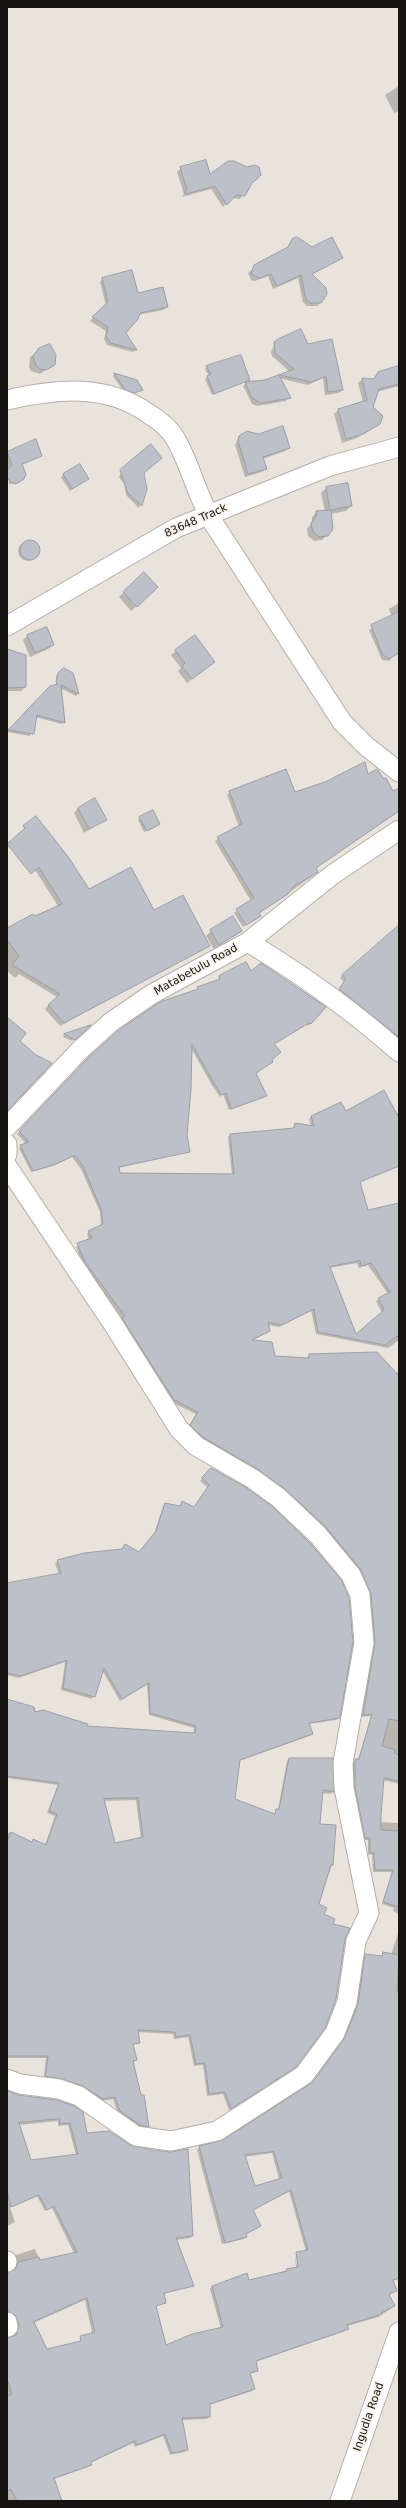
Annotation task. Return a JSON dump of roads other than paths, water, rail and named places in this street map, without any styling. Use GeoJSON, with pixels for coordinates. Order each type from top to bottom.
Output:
{"type":"FeatureCollection","features":[{"type":"Feature","properties":{"kind":"street"},"geometry":{"type":"LineString","coordinates":[[7,400],[60,391],[89,390],[115,396],[140,407],[160,421],[175,437],[188,463],[208,515],[342,722],[366,746],[399,772]]}},
{"type":"Feature","properties":{"kind":"street","name":"83648 Track"},"geometry":{"type":"LineString","coordinates":[[7,626],[176,528],[330,466],[399,447]]}},
{"type":"Feature","properties":{"kind":"street","name":"Matabetulu Road"},"geometry":{"type":"LineString","coordinates":[[7,1127],[80,1050],[111,1022],[152,994],[248,942],[332,875],[399,830]]}},
{"type":"Feature","properties":{"kind":"street"},"geometry":{"type":"LineString","coordinates":[[248,942],[308,979],[372,1028],[399,1052]]}},
{"type":"Feature","properties":{"kind":"street"},"geometry":{"type":"LineString","coordinates":[[7,1144],[7,1154]]}},
{"type":"Feature","properties":{"kind":"street"},"geometry":{"type":"LineString","coordinates":[[7,1166],[113,1324],[179,1428],[196,1446],[253,1479],[279,1498],[318,1535],[356,1584],[361,1608],[364,1643],[343,1763],[344,1788],[369,1913],[356,1941],[347,2002],[335,2033],[325,2050],[312,2063],[304,2075],[217,2131],[170,2141],[136,2136],[79,2096],[59,2089],[20,2084],[7,2079]]}},
{"type":"Feature","properties":{"kind":"street","name":"Ingudla Road"},"geometry":{"type":"LineString","coordinates":[[340,2501],[399,2332]]}}]}
